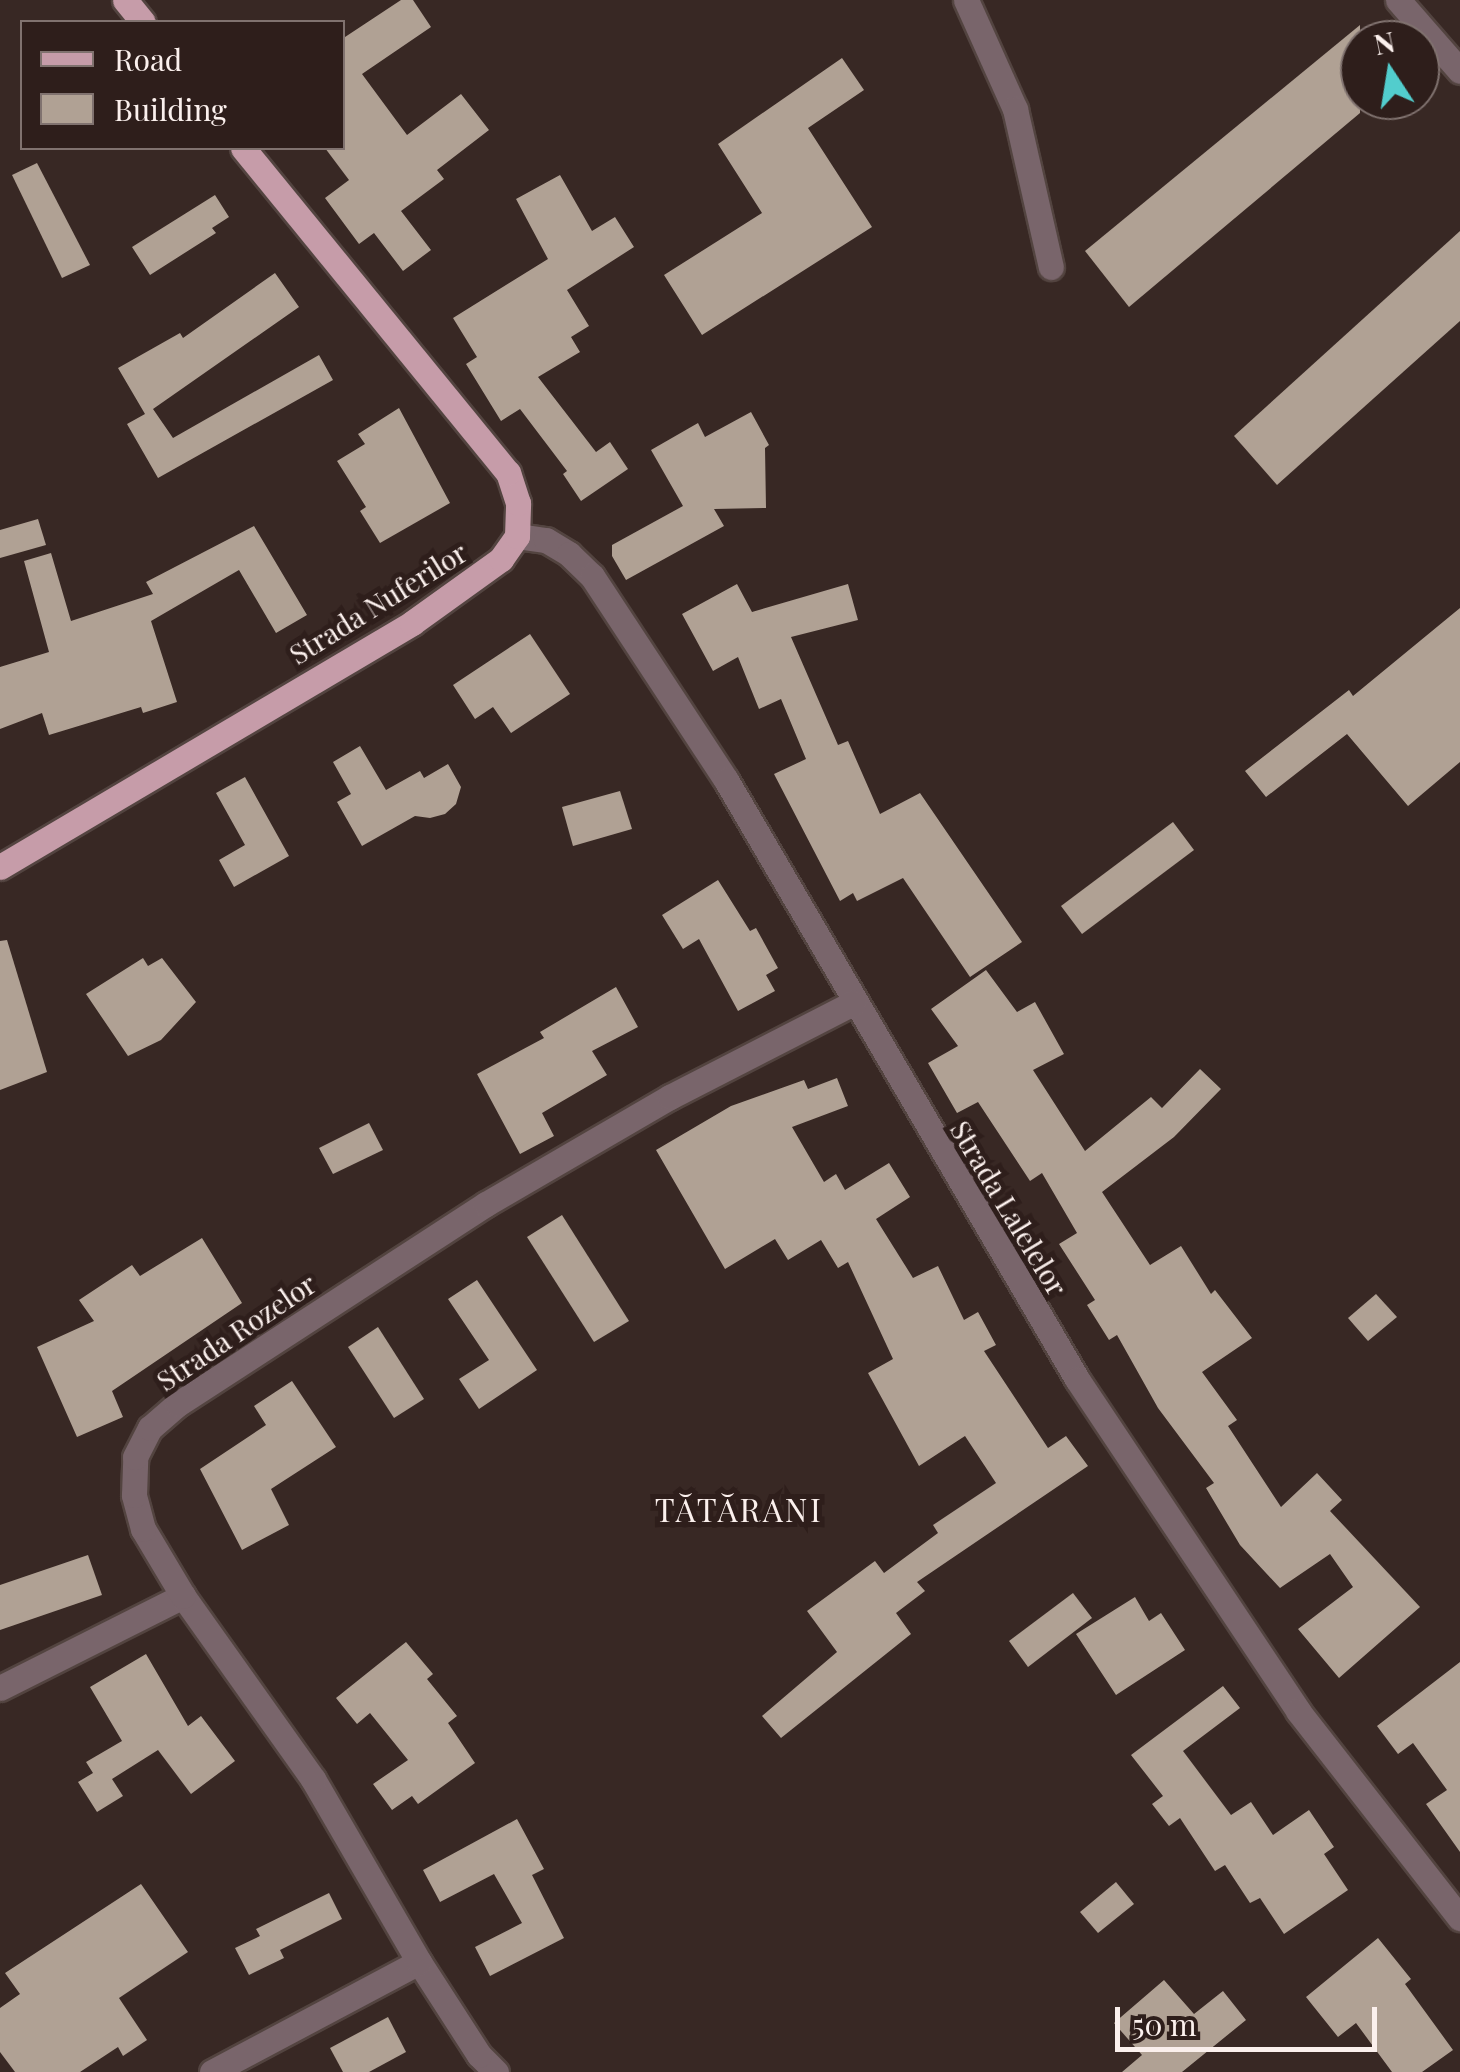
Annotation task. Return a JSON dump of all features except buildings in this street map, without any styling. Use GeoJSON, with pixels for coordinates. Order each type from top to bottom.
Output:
{"type":"FeatureCollection","features":[{"type":"Feature","properties":{"kind":"main road"},"geometry":{"type":"LineString","coordinates":[[125,0],[141,20]]}},
{"type":"Feature","properties":{"kind":"main road"},"geometry":{"type":"LineString","coordinates":[[244,150],[508,474],[518,504],[518,536]]}},
{"type":"Feature","properties":{"kind":"main road","name":"Strada Nuferilor"},"geometry":{"type":"LineString","coordinates":[[0,866],[412,623],[501,559],[518,536]]}},
{"type":"Feature","properties":{"kind":"street"},"geometry":{"type":"LineString","coordinates":[[966,0],[1015,109],[1051,267]]}},
{"type":"Feature","properties":{"kind":"street"},"geometry":{"type":"LineString","coordinates":[[1398,0],[1460,71]]}},
{"type":"Feature","properties":{"kind":"street","name":"Strada Lalelelor"},"geometry":{"type":"LineString","coordinates":[[518,536],[546,540],[569,554],[592,576],[726,780],[1000,1255],[1178,1534],[1298,1711],[1460,1918]]}},
{"type":"Feature","properties":{"kind":"street","name":"Strada Rozelor"},"geometry":{"type":"LineString","coordinates":[[496,2072],[479,2056],[419,1962],[313,1779],[184,1596],[143,1529],[134,1495],[135,1456],[150,1428],[178,1404],[486,1204],[670,1096],[853,1002]]}},
{"type":"Feature","properties":{"kind":"street"},"geometry":{"type":"LineString","coordinates":[[0,1688],[184,1596]]}},
{"type":"Feature","properties":{"kind":"street"},"geometry":{"type":"LineString","coordinates":[[212,2072],[419,1962]]}},
{"type":"Feature","properties":{"kind":"district","name":"TĂTĂRANI"},"geometry":{"type":"Point","coordinates":[739,1509]}}]}
